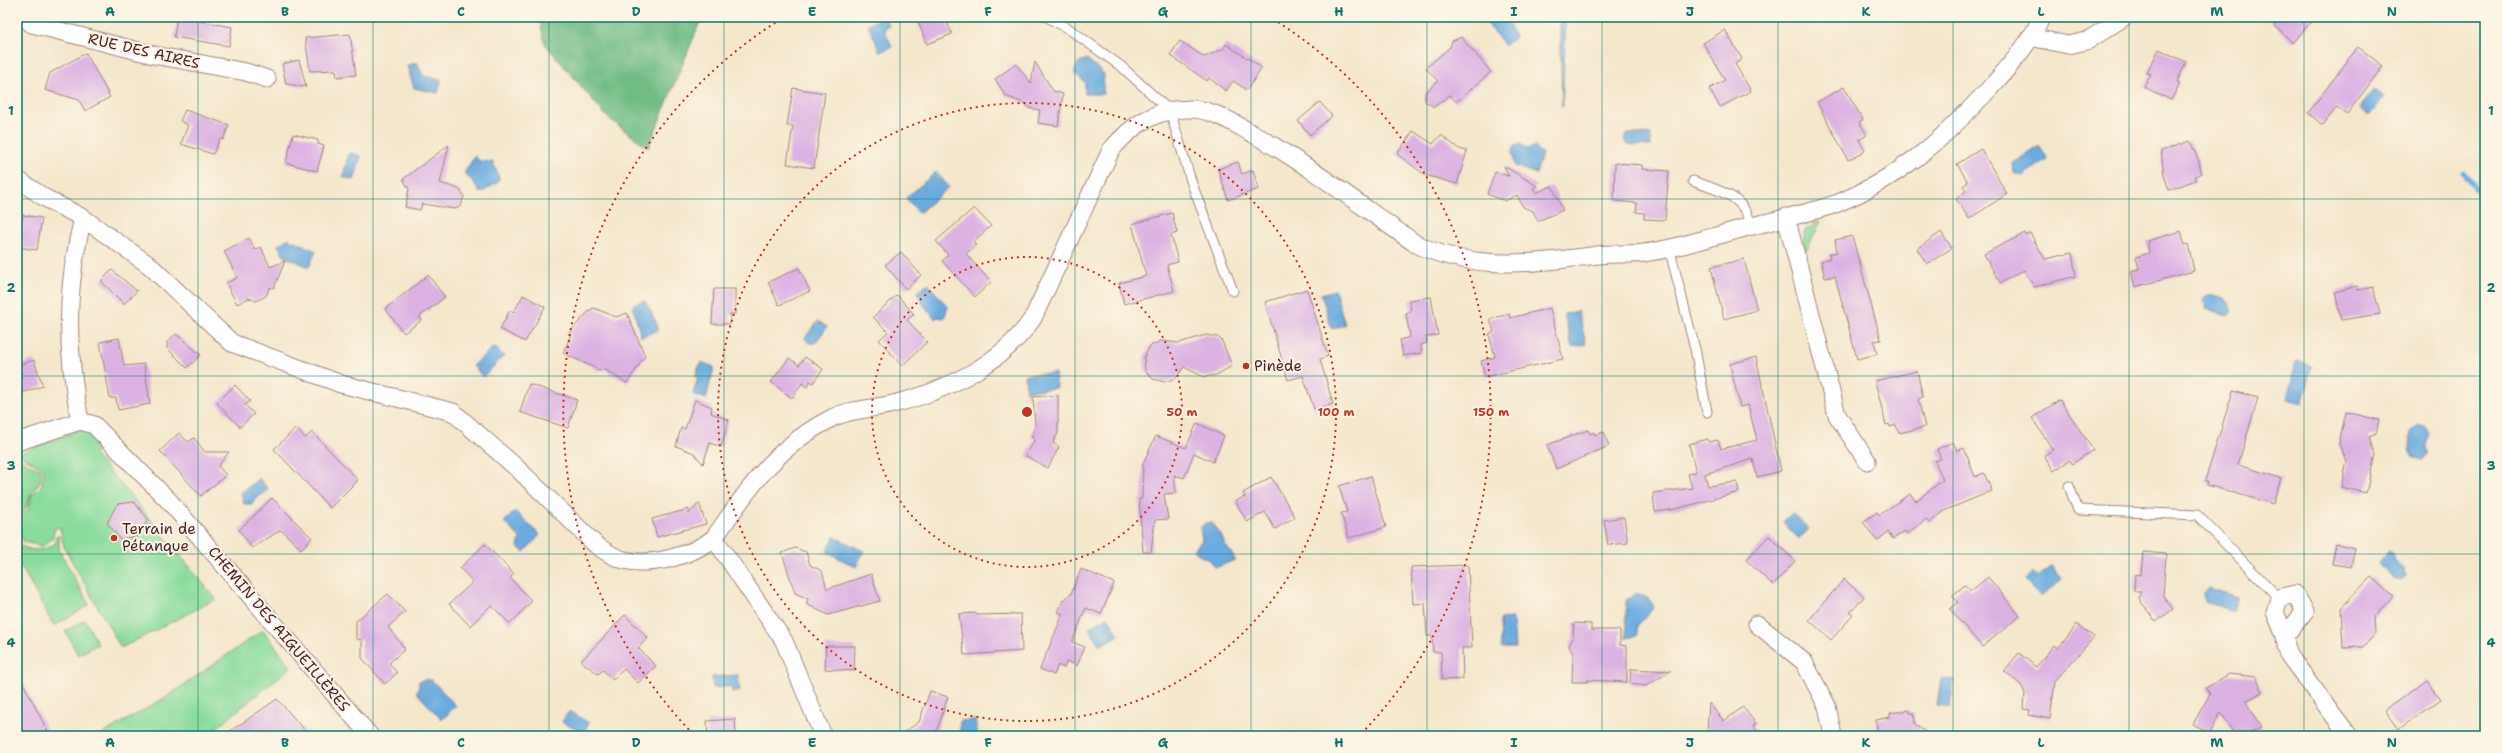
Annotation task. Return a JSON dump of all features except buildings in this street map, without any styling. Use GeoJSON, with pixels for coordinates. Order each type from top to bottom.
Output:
{"type":"FeatureCollection","features":[{"type":"Feature","properties":{"kind":"street","name":"RUE DES AIRES"},"geometry":{"type":"LineString","coordinates":[[24,17],[32,24],[154,55],[246,72],[267,79]]}},
{"type":"Feature","properties":{"kind":"street"},"geometry":{"type":"LineString","coordinates":[[17,179],[45,198],[83,218],[149,265],[232,343],[341,384],[453,412],[518,469],[568,520],[608,554],[626,560],[672,558],[694,551],[714,538],[760,473],[777,454],[798,439],[841,414],[894,404],[944,387],[970,374],[1016,339],[1033,318],[1111,150],[1141,121],[1152,114],[1189,108],[1206,111],[1225,118],[1295,158],[1416,244],[1432,252],[1487,263],[1544,263],[1607,254],[1644,253],[1786,217],[1848,198],[1916,158],[1939,138],[2001,75],[2030,37],[2041,17]]}},
{"type":"Feature","properties":{"kind":"street"},"geometry":{"type":"LineString","coordinates":[[2030,37],[2068,46],[2087,41],[2124,17]]}},
{"type":"Feature","properties":{"kind":"street"},"geometry":{"type":"LineString","coordinates":[[1786,217],[1838,415],[1867,461]]}},
{"type":"Feature","properties":{"kind":"street"},"geometry":{"type":"LineString","coordinates":[[17,442],[80,421],[73,382],[68,309],[73,257],[83,218]]}},
{"type":"Feature","properties":{"kind":"street","name":"CHEMIN DES AIGUEILLÈRES"},"geometry":{"type":"LineString","coordinates":[[80,421],[94,425],[170,502],[370,736]]}},
{"type":"Feature","properties":{"kind":"street"},"geometry":{"type":"LineString","coordinates":[[714,538],[784,641],[822,736]]}},
{"type":"Feature","properties":{"kind":"street"},"geometry":{"type":"LineString","coordinates":[[2286,636],[2305,611],[2295,594],[2279,598],[2275,612],[2286,636],[2286,646],[2290,657],[2348,736]]}},
{"type":"Feature","properties":{"kind":"street"},"geometry":{"type":"LineString","coordinates":[[1757,624],[1804,662],[1827,706],[1833,736]]}},
{"type":"Feature","properties":{"kind":"lane"},"geometry":{"type":"LineString","coordinates":[[1047,17],[1069,29],[1122,67],[1170,111],[1192,184],[1233,291]]}},
{"type":"Feature","properties":{"kind":"lane"},"geometry":{"type":"LineString","coordinates":[[1693,181],[1730,195],[1740,202],[1747,210],[1752,226]]}},
{"type":"Feature","properties":{"kind":"lane"},"geometry":{"type":"LineString","coordinates":[[1669,247],[1695,349],[1707,412]]}},
{"type":"Feature","properties":{"kind":"lane"},"geometry":{"type":"LineString","coordinates":[[2069,486],[2078,510],[2197,516],[2279,598]]}},
{"type":"Feature","properties":{"kind":"green space"},"geometry":{"type":"Polygon","coordinates":[[[539,17],[702,17],[648,148],[607,117],[545,44],[539,17]]]}},
{"type":"Feature","properties":{"kind":"green space"},"geometry":{"type":"Polygon","coordinates":[[[1817,222],[1821,222],[1806,251],[1803,243],[1805,231],[1817,222]]]}},
{"type":"Feature","properties":{"kind":"green space","name":"Terrain de Pétanque"},"geometry":{"type":"Polygon","coordinates":[[[84,428],[102,445],[94,455],[126,490],[216,599],[121,648],[64,547],[60,527],[55,528],[52,539],[42,546],[24,542],[17,526],[20,517],[28,510],[32,495],[42,485],[44,469],[23,457],[20,453],[84,428]]]}},
{"type":"Feature","properties":{"kind":"green space"},"geometry":{"type":"Polygon","coordinates":[[[17,455],[22,461],[41,470],[40,482],[32,492],[26,508],[17,518],[17,455]]]}},
{"type":"Feature","properties":{"kind":"green space"},"geometry":{"type":"Polygon","coordinates":[[[56,536],[59,536],[59,550],[89,605],[54,626],[17,559],[21,546],[34,550],[46,548],[55,544],[56,536]]]}},
{"type":"Feature","properties":{"kind":"green space"},"geometry":{"type":"Polygon","coordinates":[[[85,620],[98,644],[78,655],[65,631],[85,620]]]}},
{"type":"Feature","properties":{"kind":"green space"},"geometry":{"type":"Polygon","coordinates":[[[263,630],[291,667],[209,734],[211,736],[99,736],[168,696],[263,630]]]}},
{"type":"Feature","properties":{"kind":"water"},"geometry":{"type":"Polygon","coordinates":[[[885,17],[889,26],[884,29],[892,47],[880,52],[868,24],[885,17]]]}},
{"type":"Feature","properties":{"kind":"water"},"geometry":{"type":"Polygon","coordinates":[[[1268,17],[1303,17],[1301,25],[1268,17]]]}},
{"type":"Feature","properties":{"kind":"water"},"geometry":{"type":"Polygon","coordinates":[[[1482,17],[1505,17],[1515,37],[1505,46],[1482,17]]]}},
{"type":"Feature","properties":{"kind":"water"},"geometry":{"type":"Polygon","coordinates":[[[1560,17],[1566,17],[1562,107],[1560,29],[1560,17]]]}},
{"type":"Feature","properties":{"kind":"water"},"geometry":{"type":"Polygon","coordinates":[[[1087,59],[1104,74],[1103,94],[1085,94],[1085,82],[1074,73],[1078,63],[1087,59]]]}},
{"type":"Feature","properties":{"kind":"water"},"geometry":{"type":"Polygon","coordinates":[[[417,62],[423,76],[441,80],[438,93],[414,88],[407,66],[417,62]]]}},
{"type":"Feature","properties":{"kind":"water"},"geometry":{"type":"Polygon","coordinates":[[[2375,89],[2384,97],[2369,115],[2360,108],[2375,89]]]}},
{"type":"Feature","properties":{"kind":"water"},"geometry":{"type":"Polygon","coordinates":[[[1627,133],[1651,135],[1651,146],[1627,145],[1624,139],[1627,133]]]}},
{"type":"Feature","properties":{"kind":"water"},"geometry":{"type":"Polygon","coordinates":[[[1520,144],[1528,149],[1535,146],[1538,151],[1542,153],[1536,174],[1515,166],[1512,152],[1515,146],[1520,144]]]}},
{"type":"Feature","properties":{"kind":"water"},"geometry":{"type":"Polygon","coordinates":[[[2039,146],[2048,159],[2022,176],[2014,173],[2013,163],[2039,146]]]}},
{"type":"Feature","properties":{"kind":"water"},"geometry":{"type":"Polygon","coordinates":[[[349,153],[361,156],[354,180],[343,177],[349,153]]]}},
{"type":"Feature","properties":{"kind":"water"},"geometry":{"type":"Polygon","coordinates":[[[475,156],[479,161],[493,162],[499,178],[497,183],[482,192],[479,192],[474,183],[464,173],[475,156]]]}},
{"type":"Feature","properties":{"kind":"water"},"geometry":{"type":"Polygon","coordinates":[[[936,172],[949,187],[919,213],[906,198],[936,172]]]}},
{"type":"Feature","properties":{"kind":"water"},"geometry":{"type":"Polygon","coordinates":[[[289,238],[291,242],[294,241],[316,251],[309,267],[284,256],[278,245],[289,238]]]}},
{"type":"Feature","properties":{"kind":"water"},"geometry":{"type":"Polygon","coordinates":[[[928,284],[948,307],[944,318],[938,317],[935,319],[923,304],[917,292],[928,284]]]}},
{"type":"Feature","properties":{"kind":"water"},"geometry":{"type":"Polygon","coordinates":[[[1335,290],[1345,325],[1332,329],[1321,294],[1335,290]]]}},
{"type":"Feature","properties":{"kind":"water"},"geometry":{"type":"Polygon","coordinates":[[[2207,295],[2215,295],[2224,298],[2232,307],[2232,312],[2228,315],[2206,309],[2204,301],[2207,295]]]}},
{"type":"Feature","properties":{"kind":"water"},"geometry":{"type":"Polygon","coordinates":[[[645,301],[656,322],[658,330],[641,337],[633,308],[634,304],[645,301]]]}},
{"type":"Feature","properties":{"kind":"water"},"geometry":{"type":"Polygon","coordinates":[[[1578,311],[1586,344],[1572,347],[1564,314],[1578,311]]]}},
{"type":"Feature","properties":{"kind":"water"},"geometry":{"type":"Polygon","coordinates":[[[818,321],[827,327],[815,343],[809,343],[805,338],[818,321]]]}},
{"type":"Feature","properties":{"kind":"water"},"geometry":{"type":"Polygon","coordinates":[[[494,346],[504,356],[483,377],[473,366],[494,346]]]}},
{"type":"Feature","properties":{"kind":"water"},"geometry":{"type":"Polygon","coordinates":[[[701,362],[714,367],[706,399],[693,394],[698,377],[695,376],[701,362]]]}},
{"type":"Feature","properties":{"kind":"water"},"geometry":{"type":"Polygon","coordinates":[[[2296,362],[2312,366],[2302,403],[2287,399],[2296,362]]]}},
{"type":"Feature","properties":{"kind":"water"},"geometry":{"type":"Polygon","coordinates":[[[1055,373],[1056,388],[1026,391],[1025,375],[1055,373]]]}},
{"type":"Feature","properties":{"kind":"water"},"geometry":{"type":"Polygon","coordinates":[[[2418,426],[2425,426],[2430,433],[2426,445],[2427,454],[2423,460],[2415,458],[2410,450],[2411,433],[2418,426]]]}},
{"type":"Feature","properties":{"kind":"water"},"geometry":{"type":"Polygon","coordinates":[[[259,478],[268,489],[251,504],[244,504],[241,493],[259,478]]]}},
{"type":"Feature","properties":{"kind":"water"},"geometry":{"type":"Polygon","coordinates":[[[515,511],[540,535],[524,552],[518,547],[520,538],[504,522],[515,511]]]}},
{"type":"Feature","properties":{"kind":"water"},"geometry":{"type":"Polygon","coordinates":[[[1792,513],[1809,529],[1799,539],[1783,522],[1792,513]]]}},
{"type":"Feature","properties":{"kind":"water"},"geometry":{"type":"Polygon","coordinates":[[[1205,523],[1212,523],[1214,525],[1235,560],[1215,568],[1211,561],[1202,557],[1194,550],[1202,540],[1200,528],[1205,523]]]}},
{"type":"Feature","properties":{"kind":"water"},"geometry":{"type":"Polygon","coordinates":[[[834,537],[864,551],[856,567],[827,552],[834,537]]]}},
{"type":"Feature","properties":{"kind":"water"},"geometry":{"type":"Polygon","coordinates":[[[2388,551],[2393,553],[2395,561],[2403,567],[2405,576],[2401,581],[2392,579],[2379,563],[2385,558],[2388,551]]]}},
{"type":"Feature","properties":{"kind":"water"},"geometry":{"type":"Polygon","coordinates":[[[2051,566],[2062,579],[2040,597],[2025,580],[2033,573],[2038,578],[2051,566]]]}},
{"type":"Feature","properties":{"kind":"water"},"geometry":{"type":"Polygon","coordinates":[[[2209,588],[2238,597],[2233,611],[2205,602],[2203,595],[2209,588]]]}},
{"type":"Feature","properties":{"kind":"water"},"geometry":{"type":"Polygon","coordinates":[[[1637,593],[1649,599],[1654,607],[1637,627],[1637,636],[1626,638],[1626,600],[1637,593]]]}},
{"type":"Feature","properties":{"kind":"water"},"geometry":{"type":"Polygon","coordinates":[[[1108,617],[1119,635],[1100,646],[1089,628],[1108,617]]]}},
{"type":"Feature","properties":{"kind":"water"},"geometry":{"type":"Polygon","coordinates":[[[1513,618],[1515,648],[1501,648],[1500,619],[1513,618]]]}},
{"type":"Feature","properties":{"kind":"water"},"geometry":{"type":"Polygon","coordinates":[[[738,675],[740,691],[732,692],[732,686],[713,688],[712,677],[738,675]]]}},
{"type":"Feature","properties":{"kind":"water"},"geometry":{"type":"Polygon","coordinates":[[[1941,678],[1954,680],[1950,708],[1937,706],[1941,678]]]}},
{"type":"Feature","properties":{"kind":"water"},"geometry":{"type":"Polygon","coordinates":[[[426,679],[429,681],[431,679],[456,706],[442,720],[416,692],[419,689],[419,681],[426,679]]]}},
{"type":"Feature","properties":{"kind":"water"},"geometry":{"type":"Polygon","coordinates":[[[569,711],[589,723],[583,733],[562,722],[569,711]]]}},
{"type":"Feature","properties":{"kind":"water"},"geometry":{"type":"Polygon","coordinates":[[[975,720],[978,736],[965,736],[964,731],[960,731],[960,721],[975,720]]]}},
{"type":"Feature","properties":{"kind":"waterway"},"geometry":{"type":"LineString","coordinates":[[2464,175],[2485,198]]}},
{"type":"Feature","properties":{"kind":"place","name":"Pinède"},"geometry":{"type":"Point","coordinates":[1246,366]}},
{"type":"Feature","properties":{"kind":"place","name":"Terrain de Pétanque"},"geometry":{"type":"Point","coordinates":[114,538]}}]}
